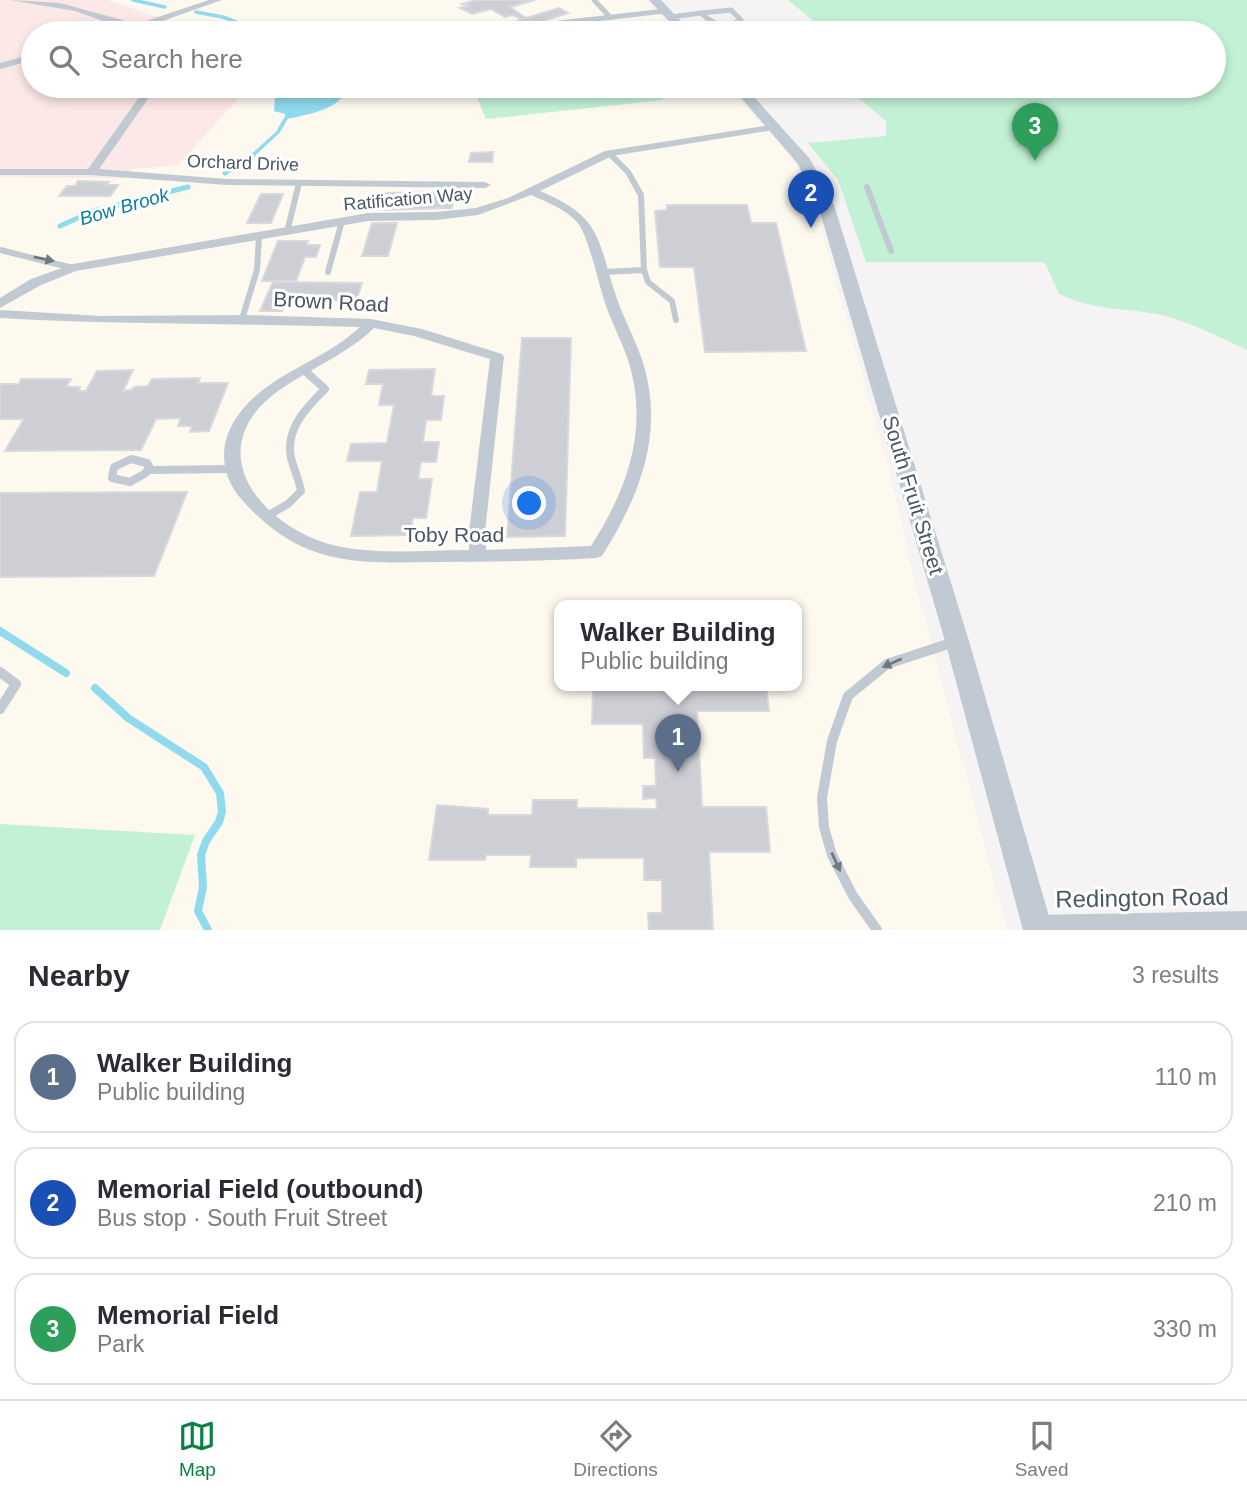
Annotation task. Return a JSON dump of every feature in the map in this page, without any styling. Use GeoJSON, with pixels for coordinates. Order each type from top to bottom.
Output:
{"type":"FeatureCollection","features":[{"type":"Feature","properties":{"kind":"street"},"geometry":{"type":"LineString","coordinates":[[14,0],[80,9],[105,21]]}},
{"type":"Feature","properties":{"kind":"street"},"geometry":{"type":"LineString","coordinates":[[158,21],[218,0]]}},
{"type":"Feature","properties":{"kind":"street"},"geometry":{"type":"LineString","coordinates":[[655,0],[675,21]]}},
{"type":"Feature","properties":{"kind":"street"},"geometry":{"type":"LineString","coordinates":[[0,57],[21,51]]}},
{"type":"Feature","properties":{"kind":"street"},"geometry":{"type":"LineString","coordinates":[[0,66],[21,60]]}},
{"type":"Feature","properties":{"kind":"street"},"geometry":{"type":"LineString","coordinates":[[91,172],[143,98]]}},
{"type":"Feature","properties":{"kind":"street","name":"South Fruit Street"},"geometry":{"type":"LineString","coordinates":[[748,98],[805,162],[827,205],[957,641],[1038,928]]}},
{"type":"Feature","properties":{"kind":"street","name":"Ratification Way"},"geometry":{"type":"LineString","coordinates":[[0,304],[36,282],[73,268],[368,217],[467,213],[496,206],[608,153],[776,127]]}},
{"type":"Feature","properties":{"kind":"street","name":"Orchard Drive"},"geometry":{"type":"LineString","coordinates":[[0,172],[91,172],[227,183],[485,186]]}},
{"type":"Feature","properties":{"kind":"street","name":"Toby Road"},"geometry":{"type":"LineString","coordinates":[[232,468],[246,496],[267,516],[304,541],[348,554],[478,556],[596,552],[619,517],[631,491],[644,439],[643,392],[636,364],[586,225],[578,215],[531,191]]}},
{"type":"Feature","properties":{"kind":"street","name":"Brown Road"},"geometry":{"type":"LineString","coordinates":[[0,314],[101,320],[242,319],[371,323],[417,332],[497,357],[477,532],[478,556]]}},
{"type":"Feature","properties":{"kind":"street"},"geometry":{"type":"LineString","coordinates":[[232,468],[233,439],[248,411],[260,398],[339,353],[371,323]]}},
{"type":"Feature","properties":{"kind":"street","name":"Redington Road"},"geometry":{"type":"LineString","coordinates":[[1038,928],[1247,922]]}},
{"type":"Feature","properties":{"kind":"lane"},"geometry":{"type":"LineString","coordinates":[[594,0],[610,17]]}},
{"type":"Feature","properties":{"kind":"lane"},"geometry":{"type":"LineString","coordinates":[[579,21],[731,10],[740,21]]}},
{"type":"Feature","properties":{"kind":"lane"},"geometry":{"type":"LineString","coordinates":[[701,13],[709,21]]}},
{"type":"Feature","properties":{"kind":"lane"},"geometry":{"type":"LineString","coordinates":[[608,153],[628,172],[641,195],[644,270],[648,282],[673,301],[676,320]]}},
{"type":"Feature","properties":{"kind":"lane"},"geometry":{"type":"LineString","coordinates":[[287,232],[299,183]]}},
{"type":"Feature","properties":{"kind":"lane"},"geometry":{"type":"LineString","coordinates":[[867,187],[891,251]]}},
{"type":"Feature","properties":{"kind":"lane"},"geometry":{"type":"LineString","coordinates":[[328,272],[342,221]]}},
{"type":"Feature","properties":{"kind":"lane"},"geometry":{"type":"LineString","coordinates":[[242,319],[257,270],[259,237]]}},
{"type":"Feature","properties":{"kind":"lane"},"geometry":{"type":"LineString","coordinates":[[0,250],[73,268]]}},
{"type":"Feature","properties":{"kind":"lane"},"geometry":{"type":"LineString","coordinates":[[603,272],[644,270]]}},
{"type":"Feature","properties":{"kind":"lane"},"geometry":{"type":"LineString","coordinates":[[267,516],[289,504],[301,491],[292,464],[290,444],[294,425],[304,409],[325,389],[305,371]]}},
{"type":"Feature","properties":{"kind":"lane"},"geometry":{"type":"LineString","coordinates":[[149,470],[232,468]]}},
{"type":"Feature","properties":{"kind":"lane"},"geometry":{"type":"LineString","coordinates":[[877,930],[832,855],[824,827],[822,798],[832,741],[848,696],[887,664],[957,641]]}},
{"type":"Feature","properties":{"kind":"lane"},"geometry":{"type":"LineString","coordinates":[[0,672],[16,684],[0,709]]}},
{"type":"Feature","properties":{"kind":"shaded area"},"geometry":{"type":"Polygon","coordinates":[[[0,0],[646,0],[664,21],[21,21],[21,98],[737,98],[781,145],[809,185],[892,482],[913,574],[1007,930],[0,930],[0,0]]]}},
{"type":"Feature","properties":{"kind":"shaded area"},"geometry":{"type":"Polygon","coordinates":[[[0,0],[107,0],[171,21],[21,21],[21,98],[238,98],[178,165],[131,169],[124,178],[0,177],[0,0]]]}},
{"type":"Feature","properties":{"kind":"green space"},"geometry":{"type":"Polygon","coordinates":[[[788,0],[1247,0],[1247,350],[1166,316],[1086,304],[1059,294],[1046,265],[1042,262],[866,262],[838,180],[808,143],[886,136],[886,121],[858,98],[1226,98],[1226,21],[813,21],[788,0]]]}},
{"type":"Feature","properties":{"kind":"green space"},"geometry":{"type":"Polygon","coordinates":[[[477,98],[663,100],[486,119],[477,98]]]}},
{"type":"Feature","properties":{"kind":"green space"},"geometry":{"type":"Polygon","coordinates":[[[0,824],[195,835],[160,930],[0,930],[0,824]]]}},
{"type":"Feature","properties":{"kind":"water"},"geometry":{"type":"Polygon","coordinates":[[[275,98],[342,98],[323,110],[287,119],[285,114],[274,111],[275,98]]]}},
{"type":"Feature","properties":{"kind":"building"},"geometry":{"type":"Polygon","coordinates":[[[476,0],[535,0],[510,7],[526,18],[559,8],[568,13],[544,21],[517,21],[522,19],[513,15],[505,17],[491,9],[472,14],[460,8],[468,6],[462,4],[476,0]]]}},
{"type":"Feature","properties":{"kind":"building"},"geometry":{"type":"Polygon","coordinates":[[[493,152],[492,162],[469,162],[471,153],[493,152]]]}},
{"type":"Feature","properties":{"kind":"building"},"geometry":{"type":"Polygon","coordinates":[[[78,181],[118,185],[110,196],[59,196],[67,186],[75,186],[78,181]]]}},
{"type":"Feature","properties":{"kind":"building"},"geometry":{"type":"Polygon","coordinates":[[[455,192],[452,208],[378,210],[382,193],[455,192]]]}},
{"type":"Feature","properties":{"kind":"building"},"geometry":{"type":"Polygon","coordinates":[[[261,194],[283,194],[271,223],[247,223],[261,194]]]}},
{"type":"Feature","properties":{"kind":"building"},"geometry":{"type":"Polygon","coordinates":[[[667,205],[747,205],[751,223],[776,223],[806,351],[705,352],[694,267],[660,267],[655,211],[667,210],[667,205]]]}},
{"type":"Feature","properties":{"kind":"building"},"geometry":{"type":"Polygon","coordinates":[[[372,223],[397,223],[388,256],[362,256],[372,223]]]}},
{"type":"Feature","properties":{"kind":"building"},"geometry":{"type":"Polygon","coordinates":[[[278,241],[308,241],[306,245],[320,245],[316,257],[305,257],[296,281],[262,281],[278,241]]]}},
{"type":"Feature","properties":{"kind":"building"},"geometry":{"type":"Polygon","coordinates":[[[273,282],[362,283],[356,301],[287,300],[282,311],[260,311],[273,282]]]}},
{"type":"Feature","properties":{"kind":"building"},"geometry":{"type":"Polygon","coordinates":[[[522,338],[571,338],[565,536],[507,537],[522,338]]]}},
{"type":"Feature","properties":{"kind":"building"},"geometry":{"type":"Polygon","coordinates":[[[435,369],[431,396],[444,396],[441,420],[426,420],[423,442],[439,442],[436,462],[421,462],[418,479],[432,479],[426,518],[413,518],[410,535],[351,536],[360,492],[377,492],[382,461],[347,461],[351,444],[387,443],[394,405],[379,405],[383,384],[366,384],[369,370],[435,369]]]}},
{"type":"Feature","properties":{"kind":"building"},"geometry":{"type":"Polygon","coordinates":[[[133,370],[123,391],[148,386],[152,379],[200,378],[198,383],[228,383],[209,431],[190,432],[192,426],[178,426],[181,418],[156,419],[141,450],[5,451],[24,419],[0,419],[0,384],[19,384],[21,379],[71,379],[66,387],[80,387],[78,391],[86,391],[97,371],[133,370]]]}},
{"type":"Feature","properties":{"kind":"building"},"geometry":{"type":"Polygon","coordinates":[[[187,492],[154,576],[0,577],[0,493],[187,492]]]}},
{"type":"Feature","properties":{"kind":"building"},"geometry":{"type":"Polygon","coordinates":[[[593,691],[767,691],[769,711],[697,711],[702,807],[766,807],[770,852],[709,852],[713,930],[649,930],[648,913],[662,913],[662,880],[644,880],[644,858],[576,858],[576,867],[530,867],[531,855],[486,855],[485,860],[429,860],[437,805],[488,809],[488,815],[532,815],[533,800],[577,800],[577,808],[657,809],[656,798],[643,799],[643,786],[656,786],[655,758],[644,758],[643,724],[592,724],[593,691]]]}},
{"type":"Feature","properties":{"kind":"waterway","name":"Bow Brook"},"geometry":{"type":"LineString","coordinates":[[133,0],[165,7]]}},
{"type":"Feature","properties":{"kind":"waterway","name":"Bow Brook"},"geometry":{"type":"LineString","coordinates":[[196,12],[234,21]]}},
{"type":"Feature","properties":{"kind":"waterway","name":"Bow Brook"},"geometry":{"type":"LineString","coordinates":[[251,157],[278,132],[289,113]]}},
{"type":"Feature","properties":{"kind":"waterway","name":"Bow Brook"},"geometry":{"type":"LineString","coordinates":[[225,173],[253,155]]}},
{"type":"Feature","properties":{"kind":"waterway","name":"Bow Brook"},"geometry":{"type":"LineString","coordinates":[[60,226],[93,211],[188,187]]}},
{"type":"Feature","properties":{"kind":"waterway","name":"Bow Brook"},"geometry":{"type":"LineString","coordinates":[[0,631],[66,673]]}},
{"type":"Feature","properties":{"kind":"waterway","name":"Bow Brook"},"geometry":{"type":"LineString","coordinates":[[95,688],[128,718],[204,767],[220,793],[222,812],[219,822],[206,841],[201,855],[203,887],[198,911],[208,930]]}},
{"type":"Feature","properties":{"kind":"place","name":"Memorial Field"},"geometry":{"type":"Point","coordinates":[1035,161]}},
{"type":"Feature","properties":{"kind":"place","name":"Memorial Field (outbound)"},"geometry":{"type":"Point","coordinates":[811,228]}},
{"type":"Feature","properties":{"kind":"place","name":"Walker Building"},"geometry":{"type":"Point","coordinates":[678,772]}}]}
